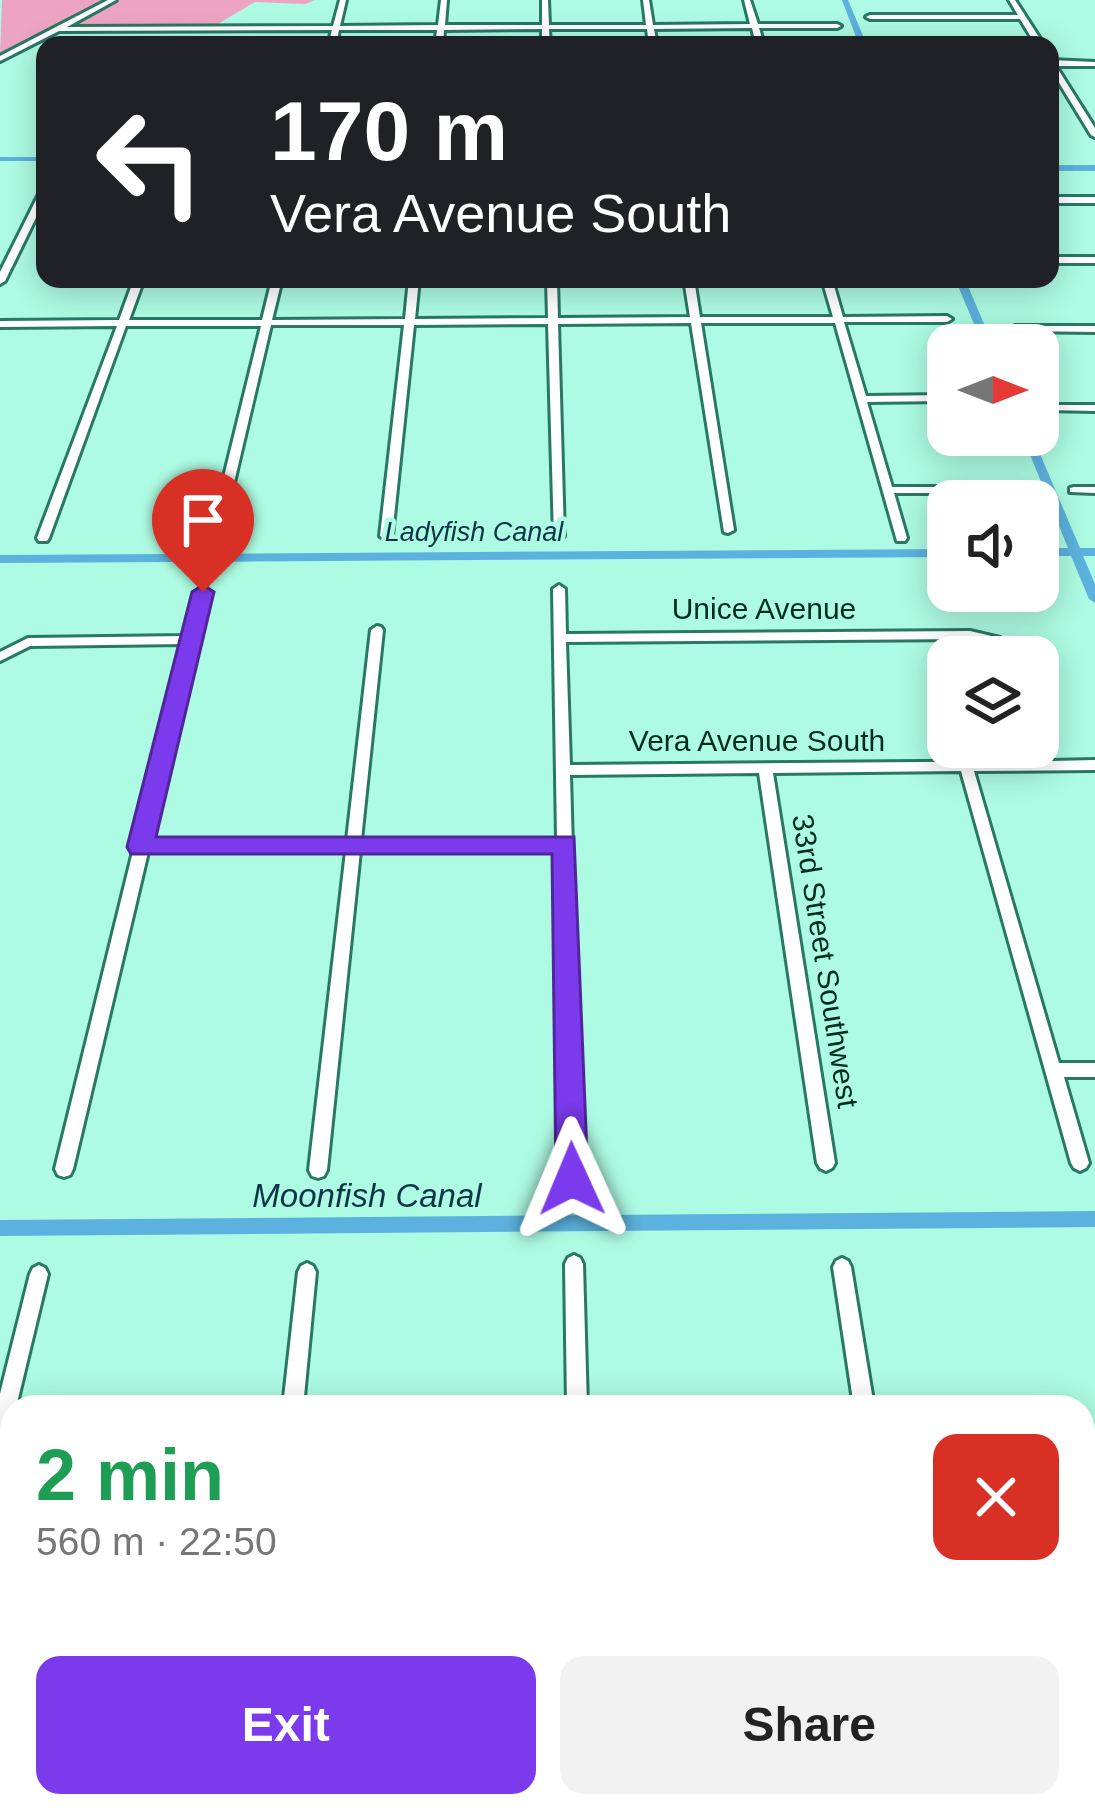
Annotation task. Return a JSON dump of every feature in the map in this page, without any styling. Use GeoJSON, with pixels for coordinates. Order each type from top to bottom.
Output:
{"type":"FeatureCollection","features":[{"type":"Feature","properties":{"kind":"street"},"geometry":{"type":"LineString","coordinates":[[44,36],[112,0]]}},
{"type":"Feature","properties":{"kind":"street"},"geometry":{"type":"LineString","coordinates":[[334,36],[343,0]]}},
{"type":"Feature","properties":{"kind":"street"},"geometry":{"type":"LineString","coordinates":[[440,36],[444,0]]}},
{"type":"Feature","properties":{"kind":"street"},"geometry":{"type":"LineString","coordinates":[[545,0],[546,36]]}},
{"type":"Feature","properties":{"kind":"street"},"geometry":{"type":"LineString","coordinates":[[646,0],[652,36]]}},
{"type":"Feature","properties":{"kind":"street"},"geometry":{"type":"LineString","coordinates":[[747,0],[758,36]]}},
{"type":"Feature","properties":{"kind":"street"},"geometry":{"type":"LineString","coordinates":[[1012,0],[1034,36]]}},
{"type":"Feature","properties":{"kind":"street"},"geometry":{"type":"LineString","coordinates":[[870,16],[1022,16]]}},
{"type":"Feature","properties":{"kind":"street"},"geometry":{"type":"LineString","coordinates":[[57,29],[837,26]]}},
{"type":"Feature","properties":{"kind":"street"},"geometry":{"type":"LineString","coordinates":[[228,36],[231,28]]}},
{"type":"Feature","properties":{"kind":"street"},"geometry":{"type":"LineString","coordinates":[[122,36],[126,29]]}},
{"type":"Feature","properties":{"kind":"street"},"geometry":{"type":"LineString","coordinates":[[0,59],[36,40]]}},
{"type":"Feature","properties":{"kind":"street"},"geometry":{"type":"LineString","coordinates":[[1059,63],[1095,64]]}},
{"type":"Feature","properties":{"kind":"street"},"geometry":{"type":"LineString","coordinates":[[1059,76],[1095,135]]}},
{"type":"Feature","properties":{"kind":"street"},"geometry":{"type":"LineString","coordinates":[[1059,100],[1073,99]]}},
{"type":"Feature","properties":{"kind":"street"},"geometry":{"type":"LineString","coordinates":[[1059,200],[1095,200]]}},
{"type":"Feature","properties":{"kind":"street"},"geometry":{"type":"LineString","coordinates":[[0,281],[36,208]]}},
{"type":"Feature","properties":{"kind":"street"},"geometry":{"type":"LineString","coordinates":[[1059,260],[1095,260]]}},
{"type":"Feature","properties":{"kind":"street"},"geometry":{"type":"LineString","coordinates":[[43,538],[136,288]]}},
{"type":"Feature","properties":{"kind":"street"},"geometry":{"type":"LineString","coordinates":[[215,538],[275,288]]}},
{"type":"Feature","properties":{"kind":"street"},"geometry":{"type":"LineString","coordinates":[[386,536],[413,288]]}},
{"type":"Feature","properties":{"kind":"street"},"geometry":{"type":"LineString","coordinates":[[552,288],[558,536]]}},
{"type":"Feature","properties":{"kind":"street"},"geometry":{"type":"LineString","coordinates":[[691,288],[728,530]]}},
{"type":"Feature","properties":{"kind":"street"},"geometry":{"type":"LineString","coordinates":[[829,288],[902,538]]}},
{"type":"Feature","properties":{"kind":"street"},"geometry":{"type":"LineString","coordinates":[[0,323],[947,319]]}},
{"type":"Feature","properties":{"kind":"street"},"geometry":{"type":"LineString","coordinates":[[1059,329],[1095,329]]}},
{"type":"Feature","properties":{"kind":"street"},"geometry":{"type":"LineString","coordinates":[[861,399],[927,398]]}},
{"type":"Feature","properties":{"kind":"street"},"geometry":{"type":"LineString","coordinates":[[1059,408],[1095,408]]}},
{"type":"Feature","properties":{"kind":"street"},"geometry":{"type":"LineString","coordinates":[[888,490],[927,490]]}},
{"type":"Feature","properties":{"kind":"street"},"geometry":{"type":"LineString","coordinates":[[1074,490],[1095,490]]}},
{"type":"Feature","properties":{"kind":"street"},"geometry":{"type":"LineString","coordinates":[[560,589],[572,1179]]}},
{"type":"Feature","properties":{"kind":"street"},"geometry":{"type":"LineString","coordinates":[[64,1169],[203,592]]}},
{"type":"Feature","properties":{"kind":"street"},"geometry":{"type":"LineString","coordinates":[[318,1170],[377,631]]}},
{"type":"Feature","properties":{"kind":"street","name":"Unice Avenue"},"geometry":{"type":"LineString","coordinates":[[561,638],[976,636]]}},
{"type":"Feature","properties":{"kind":"street"},"geometry":{"type":"LineString","coordinates":[[0,657],[28,642],[191,640]]}},
{"type":"Feature","properties":{"kind":"street","name":"Vera Avenue South"},"geometry":{"type":"LineString","coordinates":[[1059,766],[1095,765]]}},
{"type":"Feature","properties":{"kind":"street","name":"Vera Avenue South"},"geometry":{"type":"LineString","coordinates":[[564,770],[927,766]]}},
{"type":"Feature","properties":{"kind":"street","name":"33rd Street Southwest"},"geometry":{"type":"LineString","coordinates":[[765,768],[826,1163]]}},
{"type":"Feature","properties":{"kind":"street"},"geometry":{"type":"LineString","coordinates":[[967,768],[1080,1163]]}},
{"type":"Feature","properties":{"kind":"street"},"geometry":{"type":"LineString","coordinates":[[140,847],[565,844]]}},
{"type":"Feature","properties":{"kind":"street"},"geometry":{"type":"LineString","coordinates":[[1054,1070],[1095,1070]]}},
{"type":"Feature","properties":{"kind":"street"},"geometry":{"type":"LineString","coordinates":[[574,1264],[577,1395]]}},
{"type":"Feature","properties":{"kind":"street"},"geometry":{"type":"LineString","coordinates":[[842,1267],[862,1395]]}},
{"type":"Feature","properties":{"kind":"street"},"geometry":{"type":"LineString","coordinates":[[293,1395],[307,1272]]}},
{"type":"Feature","properties":{"kind":"street"},"geometry":{"type":"LineString","coordinates":[[10,1395],[39,1274]]}},
{"type":"Feature","properties":{"kind":"shaded area"},"geometry":{"type":"Polygon","coordinates":[[[2,0],[315,0],[305,4],[255,2],[216,25],[53,28],[0,57],[2,0]]]}},
{"type":"Feature","properties":{"kind":"waterway"},"geometry":{"type":"LineString","coordinates":[[845,0],[859,36]]}},
{"type":"Feature","properties":{"kind":"waterway"},"geometry":{"type":"LineString","coordinates":[[0,159],[36,159]]}},
{"type":"Feature","properties":{"kind":"waterway"},"geometry":{"type":"LineString","coordinates":[[1059,168],[1095,168]]}},
{"type":"Feature","properties":{"kind":"waterway"},"geometry":{"type":"LineString","coordinates":[[964,288],[979,324]]}},
{"type":"Feature","properties":{"kind":"waterway"},"geometry":{"type":"LineString","coordinates":[[1036,456],[1076,552]]}},
{"type":"Feature","properties":{"kind":"waterway","name":"Ladyfish Canal"},"geometry":{"type":"LineString","coordinates":[[1059,552],[1076,552]]}},
{"type":"Feature","properties":{"kind":"waterway","name":"Ladyfish Canal"},"geometry":{"type":"LineString","coordinates":[[1076,552],[1095,552]]}},
{"type":"Feature","properties":{"kind":"waterway"},"geometry":{"type":"LineString","coordinates":[[1076,552],[1095,599]]}},
{"type":"Feature","properties":{"kind":"waterway","name":"Ladyfish Canal"},"geometry":{"type":"LineString","coordinates":[[0,559],[927,553]]}},
{"type":"Feature","properties":{"kind":"waterway","name":"Moonfish Canal"},"geometry":{"type":"LineString","coordinates":[[0,1228],[1095,1219]]}},
{"type":"Feature","properties":{"kind":"route"},"geometry":{"type":"LineString","coordinates":[[203,592],[140,847],[565,844],[572,1179]]}}]}
